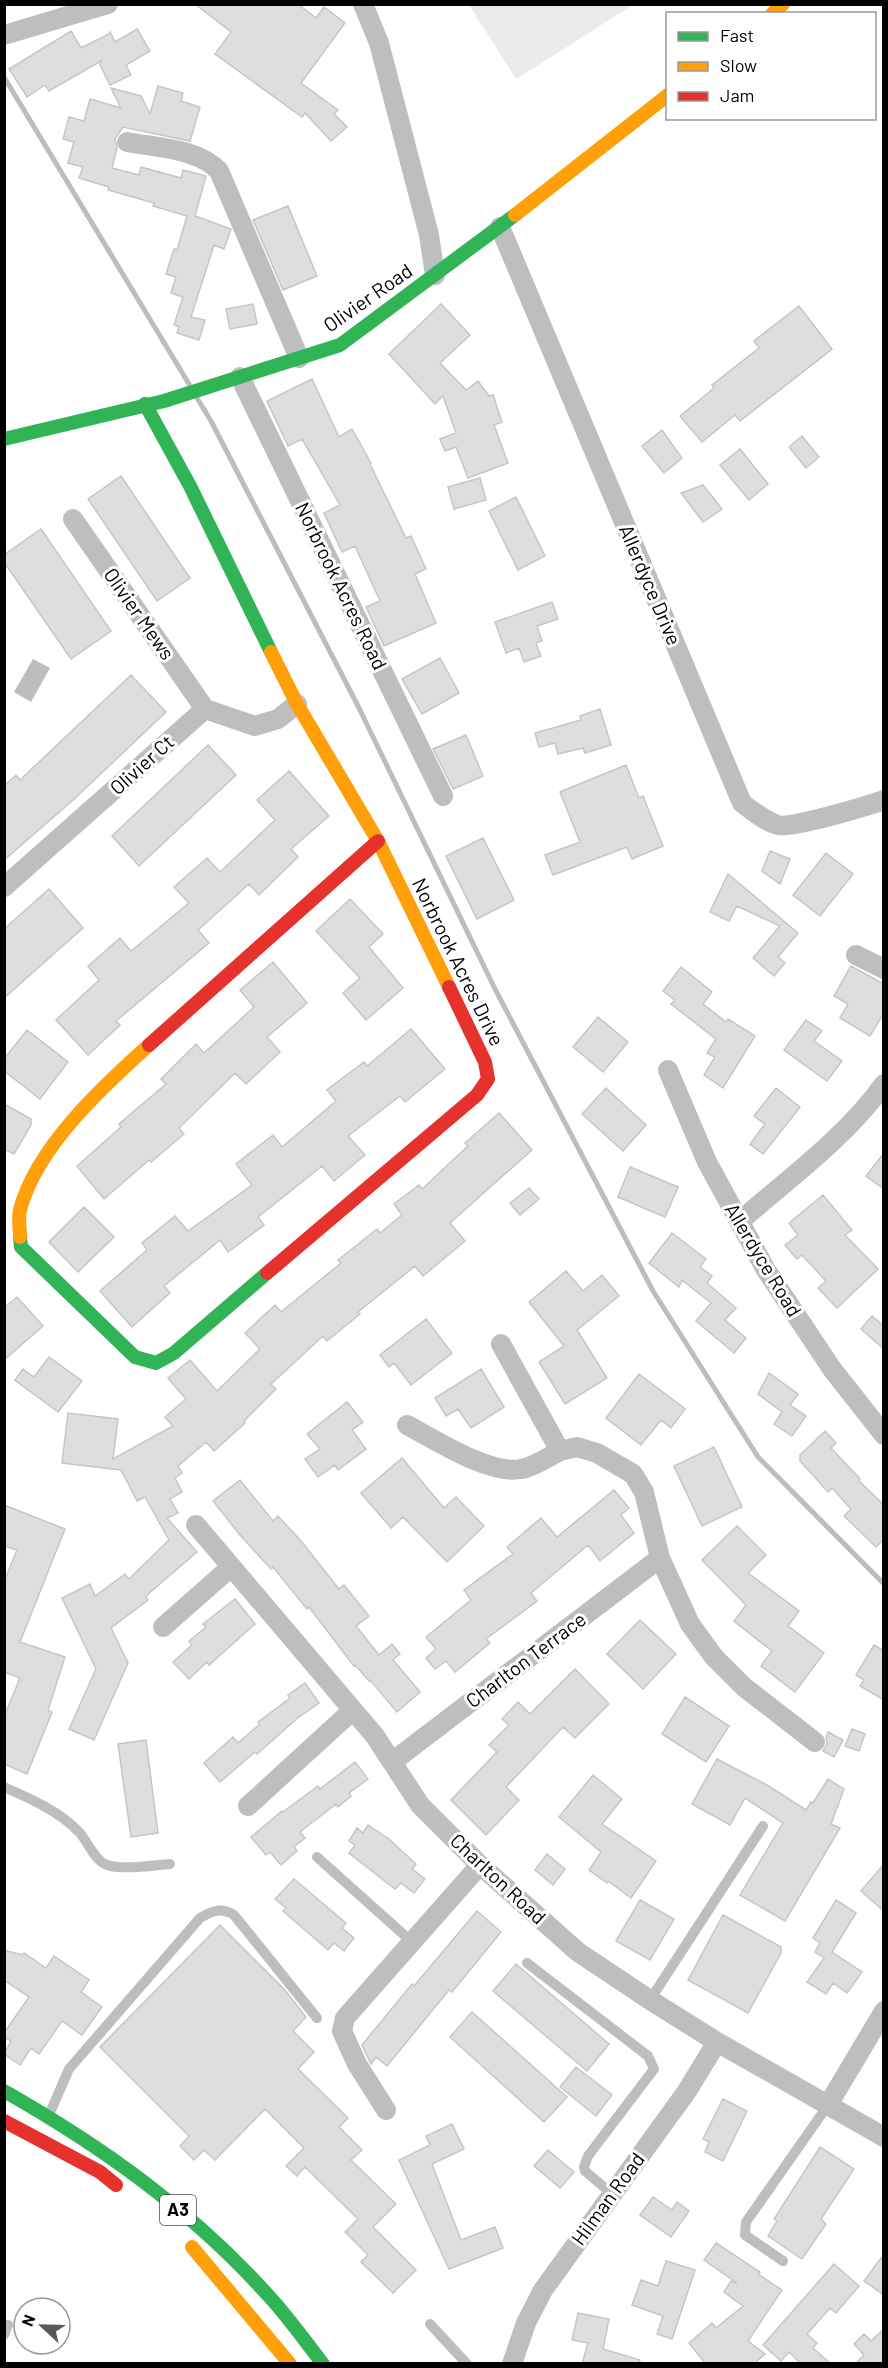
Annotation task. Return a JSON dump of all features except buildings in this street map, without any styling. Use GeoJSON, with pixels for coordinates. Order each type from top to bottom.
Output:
{"type":"FeatureCollection","features":[{"type":"Feature","properties":{"kind":"street"},"geometry":{"type":"LineString","coordinates":[[4,35],[108,4]]}},
{"type":"Feature","properties":{"kind":"street"},"geometry":{"type":"LineString","coordinates":[[363,4],[379,43],[429,235],[435,275]]}},
{"type":"Feature","properties":{"kind":"street","name":"Olivier Road"},"geometry":{"type":"LineString","coordinates":[[4,439],[164,401],[340,345],[500,227],[666,97]]}},
{"type":"Feature","properties":{"kind":"street"},"geometry":{"type":"LineString","coordinates":[[127,142],[198,156],[210,162],[219,171],[298,358]]}},
{"type":"Feature","properties":{"kind":"street","name":"Allerdyce Drive"},"geometry":{"type":"LineString","coordinates":[[500,227],[742,803],[765,820],[781,826],[857,809],[884,800]]}},
{"type":"Feature","properties":{"kind":"street","name":"Norbrook Acres Road"},"geometry":{"type":"LineString","coordinates":[[232,380],[443,796]]}},
{"type":"Feature","properties":{"kind":"street"},"geometry":{"type":"LineString","coordinates":[[145,404],[190,486],[297,705],[378,841]]}},
{"type":"Feature","properties":{"kind":"street","name":"Olivier Mews"},"geometry":{"type":"LineString","coordinates":[[73,519],[205,710]]}},
{"type":"Feature","properties":{"kind":"street"},"geometry":{"type":"LineString","coordinates":[[205,710],[255,726],[278,719],[297,705]]}},
{"type":"Feature","properties":{"kind":"street","name":"Olivier Ct"},"geometry":{"type":"LineString","coordinates":[[4,888],[205,710]]}},
{"type":"Feature","properties":{"kind":"street","name":"Norbrook Acres Drive"},"geometry":{"type":"LineString","coordinates":[[378,841],[485,1062],[488,1079],[477,1095],[174,1353],[156,1363],[135,1357],[21,1247],[19,1212],[31,1180],[69,1124],[120,1071],[378,841]]}},
{"type":"Feature","properties":{"kind":"street"},"geometry":{"type":"LineString","coordinates":[[856,955],[884,969]]}},
{"type":"Feature","properties":{"kind":"street","name":"Allerdyce Road"},"geometry":{"type":"LineString","coordinates":[[668,1070],[707,1162],[766,1270],[832,1369],[884,1435]]}},
{"type":"Feature","properties":{"kind":"street"},"geometry":{"type":"LineString","coordinates":[[739,1222],[869,1105],[884,1084]]}},
{"type":"Feature","properties":{"kind":"street"},"geometry":{"type":"LineString","coordinates":[[501,1344],[560,1451]]}},
{"type":"Feature","properties":{"kind":"street"},"geometry":{"type":"LineString","coordinates":[[407,1425],[481,1462],[505,1469],[522,1469],[560,1451],[577,1447],[597,1453],[633,1474],[644,1492],[660,1558],[690,1624],[714,1658],[744,1687],[815,1742]]}},
{"type":"Feature","properties":{"kind":"street","name":"Charlton Road"},"geometry":{"type":"LineString","coordinates":[[196,1525],[375,1736],[420,1805],[480,1865],[578,1952],[717,2042],[884,2137]]}},
{"type":"Feature","properties":{"kind":"street","name":"Charlton Terrace"},"geometry":{"type":"LineString","coordinates":[[392,1762],[660,1558]]}},
{"type":"Feature","properties":{"kind":"street"},"geometry":{"type":"LineString","coordinates":[[163,1627],[231,1567]]}},
{"type":"Feature","properties":{"kind":"street"},"geometry":{"type":"LineString","coordinates":[[248,1806],[353,1710]]}},
{"type":"Feature","properties":{"kind":"street"},"geometry":{"type":"LineString","coordinates":[[386,2110],[357,2064],[342,2031],[345,2018],[480,1865]]}},
{"type":"Feature","properties":{"kind":"street"},"geometry":{"type":"LineString","coordinates":[[828,2105],[884,2011]]}},
{"type":"Feature","properties":{"kind":"street","name":"Hilman Road"},"geometry":{"type":"LineString","coordinates":[[512,2364],[526,2323],[543,2290],[687,2091],[717,2042]]}},
{"type":"Feature","properties":{"kind":"street","name":"A3"},"geometry":{"type":"LineString","coordinates":[[4,2091],[93,2142],[150,2185],[260,2287],[323,2364]]}},
{"type":"Feature","properties":{"kind":"street"},"geometry":{"type":"LineString","coordinates":[[4,2121],[100,2172],[127,2195]]}},
{"type":"Feature","properties":{"kind":"street","name":"A3"},"geometry":{"type":"LineString","coordinates":[[181,2238],[198,2252],[290,2364]]}},
{"type":"Feature","properties":{"kind":"lane"},"geometry":{"type":"LineString","coordinates":[[4,1787],[55,1813],[79,1832],[106,1865],[128,1867],[170,1864]]}},
{"type":"Feature","properties":{"kind":"lane"},"geometry":{"type":"LineString","coordinates":[[650,2000],[763,1826]]}},
{"type":"Feature","properties":{"kind":"lane"},"geometry":{"type":"LineString","coordinates":[[317,1857],[412,1942]]}},
{"type":"Feature","properties":{"kind":"lane"},"geometry":{"type":"LineString","coordinates":[[36,2136],[49,2115],[69,2069],[200,1918],[213,1911],[227,1910],[234,1915],[317,2018]]}},
{"type":"Feature","properties":{"kind":"lane"},"geometry":{"type":"LineString","coordinates":[[527,1963],[648,2056],[653,2063],[654,2069],[588,2156],[584,2166],[585,2172],[612,2194]]}},
{"type":"Feature","properties":{"kind":"lane"},"geometry":{"type":"LineString","coordinates":[[783,2261],[745,2235],[746,2222],[828,2105]]}},
{"type":"Feature","properties":{"kind":"lane"},"geometry":{"type":"LineString","coordinates":[[430,2324],[467,2364]]}},
{"type":"Feature","properties":{"kind":"shaded area"},"geometry":{"type":"Polygon","coordinates":[[[469,5],[633,5],[516,79],[469,5]]]}},
{"type":"Feature","properties":{"kind":"shaded area"},"geometry":{"type":"Polygon","coordinates":[[[33,659],[50,668],[31,702],[14,692],[33,659]]]}},
{"type":"Feature","properties":{"kind":"waterway"},"geometry":{"type":"LineString","coordinates":[[4,77],[189,384]]}},
{"type":"Feature","properties":{"kind":"waterway"},"geometry":{"type":"LineString","coordinates":[[197,398],[358,706],[495,989],[653,1291],[758,1457],[884,1584]]}},
{"type":"Feature","properties":{"kind":"traffic: fast"},"geometry":{"type":"LineString","coordinates":[[4,439],[164,401],[340,345],[515,215]]}},
{"type":"Feature","properties":{"kind":"traffic: fast"},"geometry":{"type":"LineString","coordinates":[[145,404],[190,486],[271,652]]}},
{"type":"Feature","properties":{"kind":"traffic: fast"},"geometry":{"type":"LineString","coordinates":[[20,1237],[21,1247],[135,1357],[156,1363],[174,1353],[267,1273]]}},
{"type":"Feature","properties":{"kind":"traffic: fast"},"geometry":{"type":"LineString","coordinates":[[4,2091],[110,2157],[176,2207],[207,2234],[266,2293],[323,2364]]}},
{"type":"Feature","properties":{"kind":"traffic: slow"},"geometry":{"type":"LineString","coordinates":[[774,12],[783,4]]}},
{"type":"Feature","properties":{"kind":"traffic: slow"},"geometry":{"type":"LineString","coordinates":[[515,215],[666,97]]}},
{"type":"Feature","properties":{"kind":"traffic: slow"},"geometry":{"type":"LineString","coordinates":[[271,652],[297,704],[378,841],[449,987]]}},
{"type":"Feature","properties":{"kind":"traffic: slow"},"geometry":{"type":"LineString","coordinates":[[20,1237],[20,1210],[28,1187],[40,1164],[55,1142],[92,1099],[149,1045]]}},
{"type":"Feature","properties":{"kind":"traffic: slow"},"geometry":{"type":"LineString","coordinates":[[192,2247],[290,2364]]}},
{"type":"Feature","properties":{"kind":"traffic: jam"},"geometry":{"type":"LineString","coordinates":[[149,1045],[378,841]]}},
{"type":"Feature","properties":{"kind":"traffic: jam"},"geometry":{"type":"LineString","coordinates":[[267,1273],[477,1095],[488,1079],[485,1062],[449,987]]}},
{"type":"Feature","properties":{"kind":"traffic: jam"},"geometry":{"type":"LineString","coordinates":[[4,2121],[100,2172],[116,2185]]}}]}
